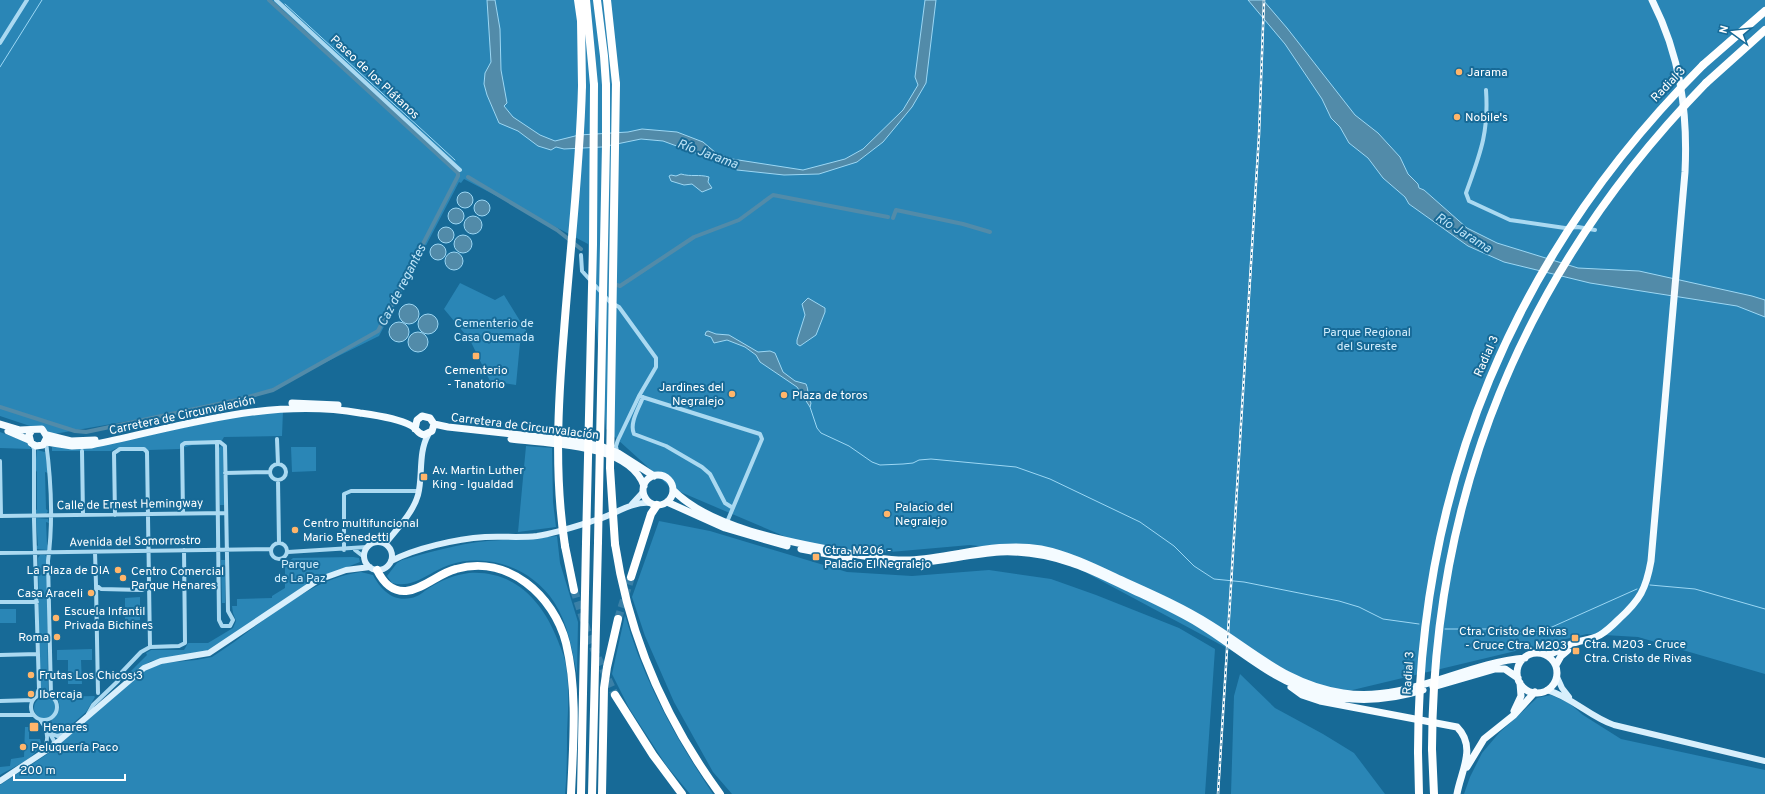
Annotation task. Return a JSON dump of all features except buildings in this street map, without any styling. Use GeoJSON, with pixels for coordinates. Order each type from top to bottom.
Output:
{"type":"FeatureCollection","features":[{"type":"Feature","properties":{"kind":"highway"},"geometry":{"type":"LineString","coordinates":[[574,590],[565,546],[558,479],[560,385],[579,152],[582,86],[581,21],[578,0]]}},
{"type":"Feature","properties":{"kind":"highway"},"geometry":{"type":"LineString","coordinates":[[581,794],[593,252],[594,85],[586,0]]}},
{"type":"Feature","properties":{"kind":"highway"},"geometry":{"type":"LineString","coordinates":[[592,794],[606,160],[606,85],[597,0]]}},
{"type":"Feature","properties":{"kind":"highway"},"geometry":{"type":"LineString","coordinates":[[607,0],[616,84],[610,468],[615,544],[620,581],[627,608],[652,678],[687,744],[720,794]]}},
{"type":"Feature","properties":{"kind":"highway","name":"Radial 3"},"geometry":{"type":"LineString","coordinates":[[1419,794],[1418,752],[1421,656],[1434,562],[1457,469],[1489,379],[1530,292],[1580,211],[1638,135],[1703,65],[1765,11]]}},
{"type":"Feature","properties":{"kind":"highway"},"geometry":{"type":"LineString","coordinates":[[1434,794],[1432,749],[1435,660],[1448,565],[1469,479],[1501,388],[1535,314],[1588,225],[1637,160],[1706,83],[1765,30]]}},
{"type":"Feature","properties":{"kind":"highway"},"geometry":{"type":"LineString","coordinates":[[631,577],[654,504]]}},
{"type":"Feature","properties":{"kind":"highway"},"geometry":{"type":"LineString","coordinates":[[373,569],[385,584],[392,588],[406,591],[418,587],[441,574],[457,568],[480,566],[493,568],[515,575],[539,593],[558,620],[570,660],[573,721],[571,794]]}},
{"type":"Feature","properties":{"kind":"highway"},"geometry":{"type":"LineString","coordinates":[[602,794],[604,688],[607,667],[618,619]]}},
{"type":"Feature","properties":{"kind":"highway"},"geometry":{"type":"LineString","coordinates":[[615,695],[653,755],[682,794]]}},
{"type":"Feature","properties":{"kind":"main road"},"geometry":{"type":"LineString","coordinates":[[1273,674],[1317,694],[1345,700],[1393,698],[1495,669],[1505,670],[1519,680],[1525,688],[1535,692],[1547,690],[1557,677],[1556,665],[1561,656],[1567,650],[1600,635],[1608,629],[1629,610],[1641,595],[1648,580],[1651,561],[1686,150],[1685,114],[1674,53],[1652,0]]}},
{"type":"Feature","properties":{"kind":"main road","name":"Carretera de Circunvalación"},"geometry":{"type":"LineString","coordinates":[[46,440],[92,440],[235,410],[296,403],[360,408],[417,420],[422,416],[426,416],[430,418],[431,430]]}},
{"type":"Feature","properties":{"kind":"main road","name":"Carretera de Circunvalación"},"geometry":{"type":"LineString","coordinates":[[46,440],[72,446],[91,445],[228,415],[280,409],[324,409],[359,413],[411,425],[418,432],[448,427],[575,441],[603,447],[618,453],[654,476]]}},
{"type":"Feature","properties":{"kind":"main road"},"geometry":{"type":"LineString","coordinates":[[417,420],[418,432]]}},
{"type":"Feature","properties":{"kind":"main road"},"geometry":{"type":"LineString","coordinates":[[0,424],[20,430],[40,428],[44,430],[46,440],[39,446],[0,429]]}},
{"type":"Feature","properties":{"kind":"main road"},"geometry":{"type":"LineString","coordinates":[[31,442],[29,435],[32,430]]}},
{"type":"Feature","properties":{"kind":"main road","name":"Carretera de Circunvalación"},"geometry":{"type":"LineString","coordinates":[[431,430],[442,430],[594,450],[625,463],[639,475],[644,489]]}},
{"type":"Feature","properties":{"kind":"main road"},"geometry":{"type":"LineString","coordinates":[[1457,794],[1466,757],[1468,741],[1457,727],[1320,701],[1302,695],[1186,616],[1084,568],[1059,559],[1027,553],[999,552],[920,564],[882,564],[817,553],[762,540],[725,528],[667,502],[654,504],[646,498],[644,489],[649,478],[654,476],[662,476],[668,479],[673,490],[687,502],[727,522],[786,541],[881,558],[912,560],[1004,547],[1034,548],[1054,552],[1096,568],[1169,602],[1213,626],[1276,670],[1300,682],[1332,692],[1364,695],[1391,693],[1426,684],[1496,662],[1525,658],[1535,653],[1546,655],[1553,654],[1577,642],[1584,641]]}},
{"type":"Feature","properties":{"kind":"main road"},"geometry":{"type":"LineString","coordinates":[[667,502],[673,490]]}},
{"type":"Feature","properties":{"kind":"main road"},"geometry":{"type":"LineString","coordinates":[[1546,655],[1556,665]]}},
{"type":"Feature","properties":{"kind":"main road"},"geometry":{"type":"LineString","coordinates":[[1461,778],[1477,748],[1516,708],[1521,696],[1518,667],[1525,658]]}},
{"type":"Feature","properties":{"kind":"main road"},"geometry":{"type":"LineString","coordinates":[[1497,728],[1514,715],[1535,692]]}},
{"type":"Feature","properties":{"kind":"street"},"geometry":{"type":"LineString","coordinates":[[0,43],[27,0]]}},
{"type":"Feature","properties":{"kind":"street","name":"Paseo de los Plátanos"},"geometry":{"type":"LineString","coordinates":[[276,0],[460,170]]}},
{"type":"Feature","properties":{"kind":"street"},"geometry":{"type":"LineString","coordinates":[[1486,90],[1488,112],[1483,146],[1466,193],[1466,198],[1481,207],[1510,220],[1565,228],[1578,227],[1595,230]]}},
{"type":"Feature","properties":{"kind":"street"},"geometry":{"type":"LineString","coordinates":[[581,255],[582,271],[610,302],[622,310],[656,358],[656,367],[618,440],[616,446],[618,453]]}},
{"type":"Feature","properties":{"kind":"street"},"geometry":{"type":"LineString","coordinates":[[641,397],[760,434],[762,439],[727,522]]}},
{"type":"Feature","properties":{"kind":"street"},"geometry":{"type":"LineString","coordinates":[[641,397],[633,421],[632,429],[634,434],[666,446],[702,467],[710,474],[725,503],[733,508]]}},
{"type":"Feature","properties":{"kind":"street"},"geometry":{"type":"LineString","coordinates":[[385,544],[415,503],[418,491],[423,448],[431,430]]}},
{"type":"Feature","properties":{"kind":"street"},"geometry":{"type":"LineString","coordinates":[[418,432],[423,448]]}},
{"type":"Feature","properties":{"kind":"street"},"geometry":{"type":"LineString","coordinates":[[277,439],[278,464]]}},
{"type":"Feature","properties":{"kind":"street"},"geometry":{"type":"LineString","coordinates":[[46,440],[50,516],[48,561],[51,696]]}},
{"type":"Feature","properties":{"kind":"street"},"geometry":{"type":"LineString","coordinates":[[603,447],[610,446],[618,440]]}},
{"type":"Feature","properties":{"kind":"street"},"geometry":{"type":"LineString","coordinates":[[31,442],[34,449],[34,516],[39,689],[31,708],[34,715],[40,720],[47,732],[53,746]]}},
{"type":"Feature","properties":{"kind":"street"},"geometry":{"type":"LineString","coordinates":[[183,513],[182,445],[185,443],[217,442],[223,443],[225,446],[228,611],[233,620],[232,625],[226,627],[221,625],[220,620],[217,442]]}},
{"type":"Feature","properties":{"kind":"street"},"geometry":{"type":"LineString","coordinates":[[47,451],[56,443]]}},
{"type":"Feature","properties":{"kind":"street"},"geometry":{"type":"LineString","coordinates":[[115,515],[114,452],[120,449],[142,448],[147,452],[150,647]]}},
{"type":"Feature","properties":{"kind":"street"},"geometry":{"type":"LineString","coordinates":[[82,451],[83,515]]}},
{"type":"Feature","properties":{"kind":"street"},"geometry":{"type":"LineString","coordinates":[[0,461],[0,516]]}},
{"type":"Feature","properties":{"kind":"street"},"geometry":{"type":"LineString","coordinates":[[278,464],[284,466],[286,471],[284,478],[278,480],[272,478],[270,472],[273,466],[278,464]]}},
{"type":"Feature","properties":{"kind":"street"},"geometry":{"type":"LineString","coordinates":[[225,473],[270,472]]}},
{"type":"Feature","properties":{"kind":"street"},"geometry":{"type":"LineString","coordinates":[[278,480],[279,543]]}},
{"type":"Feature","properties":{"kind":"street"},"geometry":{"type":"LineString","coordinates":[[629,506],[644,489]]}},
{"type":"Feature","properties":{"kind":"street"},"geometry":{"type":"LineString","coordinates":[[344,550],[344,494],[351,492],[418,491]]}},
{"type":"Feature","properties":{"kind":"street"},"geometry":{"type":"LineString","coordinates":[[346,570],[385,568],[391,561],[402,555],[478,537],[537,536],[616,514],[629,506],[642,502],[654,504]]}},
{"type":"Feature","properties":{"kind":"street","name":"Calle de Ernest Hemingway"},"geometry":{"type":"LineString","coordinates":[[0,516],[226,513]]}},
{"type":"Feature","properties":{"kind":"street"},"geometry":{"type":"LineString","coordinates":[[287,551],[353,550],[367,547],[376,542],[385,544],[392,554],[391,561]]}},
{"type":"Feature","properties":{"kind":"street"},"geometry":{"type":"LineString","coordinates":[[279,543],[285,545],[287,551],[284,558],[277,559],[273,557],[271,550],[274,545],[279,543]]}},
{"type":"Feature","properties":{"kind":"street"},"geometry":{"type":"LineString","coordinates":[[0,781],[53,746],[144,668],[161,661],[209,653],[309,585],[324,577],[360,565],[364,559],[367,547]]}},
{"type":"Feature","properties":{"kind":"street"},"geometry":{"type":"LineString","coordinates":[[85,720],[93,705],[118,681],[122,672],[141,652],[150,647],[179,646],[185,643],[184,550]]}},
{"type":"Feature","properties":{"kind":"street","name":"Avenida del Somorrostro"},"geometry":{"type":"LineString","coordinates":[[0,553],[271,550]]}},
{"type":"Feature","properties":{"kind":"street"},"geometry":{"type":"LineString","coordinates":[[353,550],[373,569]]}},
{"type":"Feature","properties":{"kind":"street"},"geometry":{"type":"LineString","coordinates":[[95,552],[98,693]]}},
{"type":"Feature","properties":{"kind":"street"},"geometry":{"type":"LineString","coordinates":[[392,554],[402,555]]}},
{"type":"Feature","properties":{"kind":"street"},"geometry":{"type":"LineString","coordinates":[[96,585],[104,590],[142,590],[149,587]]}},
{"type":"Feature","properties":{"kind":"street"},"geometry":{"type":"LineString","coordinates":[[0,602],[37,602]]}},
{"type":"Feature","properties":{"kind":"street"},"geometry":{"type":"LineString","coordinates":[[0,655],[38,654]]}},
{"type":"Feature","properties":{"kind":"street"},"geometry":{"type":"LineString","coordinates":[[1557,677],[1567,695],[1581,708]]}},
{"type":"Feature","properties":{"kind":"street"},"geometry":{"type":"LineString","coordinates":[[1547,690],[1565,697],[1601,720],[1629,730],[1765,760]]}},
{"type":"Feature","properties":{"kind":"street"},"geometry":{"type":"LineString","coordinates":[[0,701],[35,699],[45,694],[51,696],[56,701],[58,710],[54,717],[47,721],[40,720]]}},
{"type":"Feature","properties":{"kind":"street"},"geometry":{"type":"LineString","coordinates":[[0,716],[34,715]]}},
{"type":"Feature","properties":{"kind":"street"},"geometry":{"type":"LineString","coordinates":[[41,755],[47,743],[47,721]]}},
{"type":"Feature","properties":{"kind":"street"},"geometry":{"type":"LineString","coordinates":[[47,732],[59,736],[72,730]]}},
{"type":"Feature","properties":{"kind":"green space","name":"Parque Regional del Sureste"},"geometry":{"type":"Polygon","coordinates":[[[0,0],[1765,0],[1765,674],[1638,637],[1587,634],[1340,693],[1305,690],[1053,555],[970,545],[833,557],[671,488],[606,429],[588,244],[464,179],[461,183],[459,182],[379,336],[249,400],[54,434],[0,416],[0,0]]]}},
{"type":"Feature","properties":{"kind":"green space","name":"Cementerio de Casa Quemada"},"geometry":{"type":"Polygon","coordinates":[[[460,283],[495,300],[504,295],[530,337],[520,343],[516,385],[490,381],[470,340],[444,309],[460,283]]]}},
{"type":"Feature","properties":{"kind":"green space"},"geometry":{"type":"Polygon","coordinates":[[[283,411],[282,436],[224,437],[220,444],[192,445],[179,449],[119,451],[117,448],[111,451],[52,451],[52,447],[57,446],[94,447],[233,417],[283,411]]]}},
{"type":"Feature","properties":{"kind":"green space"},"geometry":{"type":"Polygon","coordinates":[[[0,432],[27,442],[31,449],[0,448],[0,432]]]}},
{"type":"Feature","properties":{"kind":"green space"},"geometry":{"type":"Polygon","coordinates":[[[221,446],[223,447],[224,505],[220,505],[219,448],[221,446]]]}},
{"type":"Feature","properties":{"kind":"green space"},"geometry":{"type":"Polygon","coordinates":[[[526,446],[552,448],[553,502],[556,527],[518,532],[526,446]]]}},
{"type":"Feature","properties":{"kind":"green space"},"geometry":{"type":"Polygon","coordinates":[[[291,447],[316,447],[316,471],[292,472],[291,447]]]}},
{"type":"Feature","properties":{"kind":"green space"},"geometry":{"type":"Polygon","coordinates":[[[37,450],[45,452],[48,473],[45,472],[46,509],[48,511],[46,514],[35,513],[35,509],[37,510],[37,472],[35,469],[37,450]]]}},
{"type":"Feature","properties":{"kind":"green space"},"geometry":{"type":"Polygon","coordinates":[[[36,518],[48,519],[49,523],[46,522],[47,544],[49,547],[47,550],[36,549],[36,545],[38,546],[36,518]]]}},
{"type":"Feature","properties":{"kind":"green space"},"geometry":{"type":"Polygon","coordinates":[[[659,521],[710,531],[847,572],[912,576],[989,570],[1051,579],[1179,628],[1215,649],[1205,794],[732,794],[713,772],[674,702],[645,636],[632,597],[659,521]]]}},
{"type":"Feature","properties":{"kind":"green space"},"geometry":{"type":"Polygon","coordinates":[[[557,536],[560,563],[578,622],[577,674],[569,637],[559,610],[545,590],[534,580],[521,572],[508,566],[493,562],[464,561],[449,565],[421,579],[407,584],[392,583],[387,576],[397,563],[402,560],[465,544],[557,536]]]}},
{"type":"Feature","properties":{"kind":"green space"},"geometry":{"type":"Polygon","coordinates":[[[40,555],[45,555],[47,557],[48,693],[40,692],[38,558],[40,555]]]}},
{"type":"Feature","properties":{"kind":"green space","name":"Parque de La Paz"},"geometry":{"type":"Polygon","coordinates":[[[293,558],[359,558],[360,562],[311,581],[219,645],[204,652],[151,661],[124,680],[123,679],[147,655],[146,653],[151,650],[184,650],[188,643],[208,643],[233,628],[236,621],[232,606],[237,606],[237,599],[272,598],[272,596],[285,588],[285,565],[293,558]]]}},
{"type":"Feature","properties":{"kind":"green space"},"geometry":{"type":"Polygon","coordinates":[[[221,560],[225,560],[225,603],[222,603],[221,560]]]}},
{"type":"Feature","properties":{"kind":"green space"},"geometry":{"type":"Polygon","coordinates":[[[361,572],[373,575],[388,594],[405,599],[418,595],[443,580],[469,573],[485,573],[500,577],[525,591],[544,614],[552,627],[564,656],[567,670],[567,771],[565,794],[0,794],[0,785],[52,751],[142,671],[164,663],[212,657],[302,594],[341,576],[361,572]]]}},
{"type":"Feature","properties":{"kind":"green space"},"geometry":{"type":"Polygon","coordinates":[[[140,597],[140,620],[125,621],[125,598],[140,597]]]}},
{"type":"Feature","properties":{"kind":"green space"},"geometry":{"type":"Polygon","coordinates":[[[0,609],[16,609],[16,623],[0,623],[0,609]]]}},
{"type":"Feature","properties":{"kind":"green space"},"geometry":{"type":"Polygon","coordinates":[[[625,615],[632,639],[651,686],[686,752],[713,794],[690,794],[666,765],[629,708],[612,674],[625,615]]]}},
{"type":"Feature","properties":{"kind":"green space"},"geometry":{"type":"Polygon","coordinates":[[[92,649],[92,660],[81,660],[82,684],[68,684],[68,660],[57,660],[57,650],[92,649]]]}},
{"type":"Feature","properties":{"kind":"green space"},"geometry":{"type":"Polygon","coordinates":[[[1240,674],[1275,708],[1354,753],[1385,794],[1231,794],[1234,696],[1240,674]]]}},
{"type":"Feature","properties":{"kind":"green space"},"geometry":{"type":"Polygon","coordinates":[[[1551,695],[1569,703],[1583,715],[1621,739],[1765,770],[1765,794],[1464,794],[1470,777],[1482,753],[1499,733],[1537,698],[1551,695]]]}},
{"type":"Feature","properties":{"kind":"green space"},"geometry":{"type":"Polygon","coordinates":[[[45,697],[53,700],[56,708],[53,716],[45,719],[37,716],[34,708],[37,700],[45,697]]]}},
{"type":"Feature","properties":{"kind":"green space"},"geometry":{"type":"Polygon","coordinates":[[[56,697],[95,697],[86,712],[63,732],[57,734],[52,733],[48,725],[59,709],[56,697]]]}},
{"type":"Feature","properties":{"kind":"green space"},"geometry":{"type":"Polygon","coordinates":[[[25,727],[29,727],[29,739],[40,739],[41,742],[39,748],[24,762],[0,775],[0,767],[10,766],[11,759],[24,757],[25,727]]]}},
{"type":"Feature","properties":{"kind":"water","name":"Río Jarama"},"geometry":{"type":"Polygon","coordinates":[[[487,0],[495,0],[500,29],[501,70],[507,103],[504,106],[513,117],[540,135],[555,141],[579,135],[628,132],[642,129],[677,132],[703,142],[716,153],[732,159],[803,170],[845,159],[863,149],[903,110],[918,85],[915,77],[925,0],[936,0],[926,83],[912,107],[883,142],[857,162],[819,174],[784,175],[737,170],[731,166],[663,141],[641,139],[602,147],[564,149],[556,147],[551,150],[538,146],[518,131],[499,123],[487,95],[484,84],[485,73],[491,62],[487,0]]]}},
{"type":"Feature","properties":{"kind":"water","name":"Río Jarama"},"geometry":{"type":"Polygon","coordinates":[[[1248,0],[1263,0],[1287,28],[1355,115],[1378,133],[1400,157],[1408,174],[1418,184],[1419,188],[1424,190],[1467,228],[1497,243],[1578,268],[1639,271],[1752,296],[1765,300],[1765,317],[1737,306],[1590,283],[1504,262],[1468,246],[1409,204],[1405,197],[1383,178],[1368,158],[1349,143],[1340,127],[1331,118],[1322,99],[1285,44],[1248,0]]]}},
{"type":"Feature","properties":{"kind":"water"},"geometry":{"type":"Polygon","coordinates":[[[681,174],[709,177],[708,182],[712,188],[702,192],[692,184],[684,185],[671,181],[669,176],[681,174]]]}},
{"type":"Feature","properties":{"kind":"water"},"geometry":{"type":"Polygon","coordinates":[[[462,192],[468,192],[473,197],[471,206],[468,208],[462,208],[457,203],[457,197],[462,192]]]}},
{"type":"Feature","properties":{"kind":"water"},"geometry":{"type":"Polygon","coordinates":[[[479,200],[485,200],[490,205],[488,214],[485,216],[479,216],[474,211],[474,205],[479,200]]]}},
{"type":"Feature","properties":{"kind":"water"},"geometry":{"type":"Polygon","coordinates":[[[453,208],[459,208],[464,213],[462,222],[459,224],[453,224],[448,219],[448,213],[453,208]]]}},
{"type":"Feature","properties":{"kind":"water"},"geometry":{"type":"Polygon","coordinates":[[[473,216],[479,219],[482,225],[479,231],[473,234],[467,231],[464,225],[467,219],[473,216]]]}},
{"type":"Feature","properties":{"kind":"water"},"geometry":{"type":"Polygon","coordinates":[[[443,227],[449,227],[454,232],[452,241],[449,243],[443,243],[438,238],[438,232],[443,227]]]}},
{"type":"Feature","properties":{"kind":"water"},"geometry":{"type":"Polygon","coordinates":[[[463,235],[469,238],[472,244],[469,250],[463,253],[457,250],[454,244],[457,238],[463,235]]]}},
{"type":"Feature","properties":{"kind":"water"},"geometry":{"type":"Polygon","coordinates":[[[435,244],[441,244],[446,249],[444,258],[441,260],[435,260],[430,255],[430,249],[435,244]]]}},
{"type":"Feature","properties":{"kind":"water"},"geometry":{"type":"Polygon","coordinates":[[[454,252],[460,255],[463,261],[460,267],[454,270],[448,267],[445,261],[448,255],[454,252]]]}},
{"type":"Feature","properties":{"kind":"water"},"geometry":{"type":"Polygon","coordinates":[[[808,298],[825,308],[825,312],[816,335],[800,346],[797,344],[797,340],[805,315],[802,304],[808,298]]]}},
{"type":"Feature","properties":{"kind":"water"},"geometry":{"type":"Polygon","coordinates":[[[409,304],[416,307],[419,314],[416,321],[409,324],[402,321],[399,314],[402,307],[409,304]]]}},
{"type":"Feature","properties":{"kind":"water"},"geometry":{"type":"Polygon","coordinates":[[[428,314],[435,317],[438,324],[435,331],[428,334],[421,331],[418,324],[421,317],[428,314]]]}},
{"type":"Feature","properties":{"kind":"water"},"geometry":{"type":"Polygon","coordinates":[[[399,322],[406,325],[409,332],[406,339],[399,342],[392,339],[389,332],[392,325],[399,322]]]}},
{"type":"Feature","properties":{"kind":"water"},"geometry":{"type":"Polygon","coordinates":[[[708,331],[716,334],[729,335],[758,352],[770,351],[775,353],[783,372],[795,381],[806,384],[811,403],[810,407],[797,387],[760,362],[756,355],[745,347],[727,340],[714,343],[711,337],[705,335],[708,331]]]}},
{"type":"Feature","properties":{"kind":"water"},"geometry":{"type":"Polygon","coordinates":[[[418,332],[425,335],[428,342],[425,349],[418,352],[411,349],[408,342],[411,335],[418,332]]]}},
{"type":"Feature","properties":{"kind":"waterway","name":"Caz de regantes"},"geometry":{"type":"LineString","coordinates":[[0,67],[42,0]]}},
{"type":"Feature","properties":{"kind":"waterway","name":"Caz de regantes"},"geometry":{"type":"LineString","coordinates":[[0,407],[75,431],[86,432],[237,400],[273,390],[378,331],[458,176],[458,173],[269,0]]}},
{"type":"Feature","properties":{"kind":"waterway"},"geometry":{"type":"LineString","coordinates":[[285,4],[455,160]]}},
{"type":"Feature","properties":{"kind":"waterway"},"geometry":{"type":"LineString","coordinates":[[468,177],[557,230],[581,249]]}},
{"type":"Feature","properties":{"kind":"waterway"},"geometry":{"type":"LineString","coordinates":[[617,285],[620,286],[694,237],[739,220],[773,195],[888,217]]}},
{"type":"Feature","properties":{"kind":"waterway"},"geometry":{"type":"LineString","coordinates":[[893,218],[896,210],[963,224],[990,232]]}},
{"type":"Feature","properties":{"kind":"waterway"},"geometry":{"type":"LineString","coordinates":[[810,407],[817,428],[821,433],[849,446],[872,462],[880,465],[913,463],[919,460],[931,459],[1016,467],[1050,479],[1140,522],[1174,546],[1194,566],[1214,579],[1244,582],[1339,601],[1359,607],[1383,619],[1419,624]]}},
{"type":"Feature","properties":{"kind":"waterway"},"geometry":{"type":"LineString","coordinates":[[1650,585],[1695,589],[1765,609]]}},
{"type":"Feature","properties":{"kind":"waterway"},"geometry":{"type":"LineString","coordinates":[[1445,629],[1487,629],[1515,633],[1543,631],[1637,589]]}},
{"type":"Feature","properties":{"kind":"tunnel"},"geometry":{"type":"LineString","coordinates":[[618,619],[631,577]]}},
{"type":"Feature","properties":{"kind":"tunnel"},"geometry":{"type":"LineString","coordinates":[[574,590],[591,643],[615,695]]}},
{"type":"Feature","properties":{"kind":"railway"},"geometry":{"type":"LineString","coordinates":[[1218,794],[1259,135],[1264,0]]}},
{"type":"Feature","properties":{"kind":"place","name":"Jarama"},"geometry":{"type":"Point","coordinates":[1459,72]}},
{"type":"Feature","properties":{"kind":"place","name":"Nobile's"},"geometry":{"type":"Point","coordinates":[1457,117]}},
{"type":"Feature","properties":{"kind":"place","name":"Cementerio - Tanatorio"},"geometry":{"type":"Point","coordinates":[476,356]}},
{"type":"Feature","properties":{"kind":"place","name":"Jardines del Negralejo"},"geometry":{"type":"Point","coordinates":[732,394]}},
{"type":"Feature","properties":{"kind":"place","name":"Plaza de toros"},"geometry":{"type":"Point","coordinates":[784,395]}},
{"type":"Feature","properties":{"kind":"place","name":"Av. Martin Luther King - Igualdad"},"geometry":{"type":"Point","coordinates":[424,477]}},
{"type":"Feature","properties":{"kind":"place","name":"Palacio del Negralejo"},"geometry":{"type":"Point","coordinates":[887,514]}},
{"type":"Feature","properties":{"kind":"place","name":"Centro multifuncional Mario Benedetti"},"geometry":{"type":"Point","coordinates":[295,530]}},
{"type":"Feature","properties":{"kind":"place","name":"Ctra. M206 - Palacio El Negralejo"},"geometry":{"type":"Point","coordinates":[816,557]}},
{"type":"Feature","properties":{"kind":"place","name":"La Plaza de DIA"},"geometry":{"type":"Point","coordinates":[118,570]}},
{"type":"Feature","properties":{"kind":"place","name":"Centro Comercial Parque Henares"},"geometry":{"type":"Point","coordinates":[123,578]}},
{"type":"Feature","properties":{"kind":"place","name":"Casa Araceli"},"geometry":{"type":"Point","coordinates":[91,593]}},
{"type":"Feature","properties":{"kind":"place","name":"Escuela Infantil Privada Bichines"},"geometry":{"type":"Point","coordinates":[56,618]}},
{"type":"Feature","properties":{"kind":"place","name":"Roma"},"geometry":{"type":"Point","coordinates":[57,637]}},
{"type":"Feature","properties":{"kind":"place","name":"Ctra. Cristo de Rivas - Cruce Ctra. M203"},"geometry":{"type":"Point","coordinates":[1575,638]}},
{"type":"Feature","properties":{"kind":"place","name":"Ctra. M203 - Cruce Ctra. Cristo de Rivas"},"geometry":{"type":"Point","coordinates":[1576,651]}},
{"type":"Feature","properties":{"kind":"place","name":"Frutas Los Chicos 3"},"geometry":{"type":"Point","coordinates":[31,675]}},
{"type":"Feature","properties":{"kind":"place","name":"Ibercaja"},"geometry":{"type":"Point","coordinates":[31,694]}},
{"type":"Feature","properties":{"kind":"place","name":"Henares"},"geometry":{"type":"Point","coordinates":[34,727]}},
{"type":"Feature","properties":{"kind":"place","name":"Peluquería Paco"},"geometry":{"type":"Point","coordinates":[23,747]}}]}
